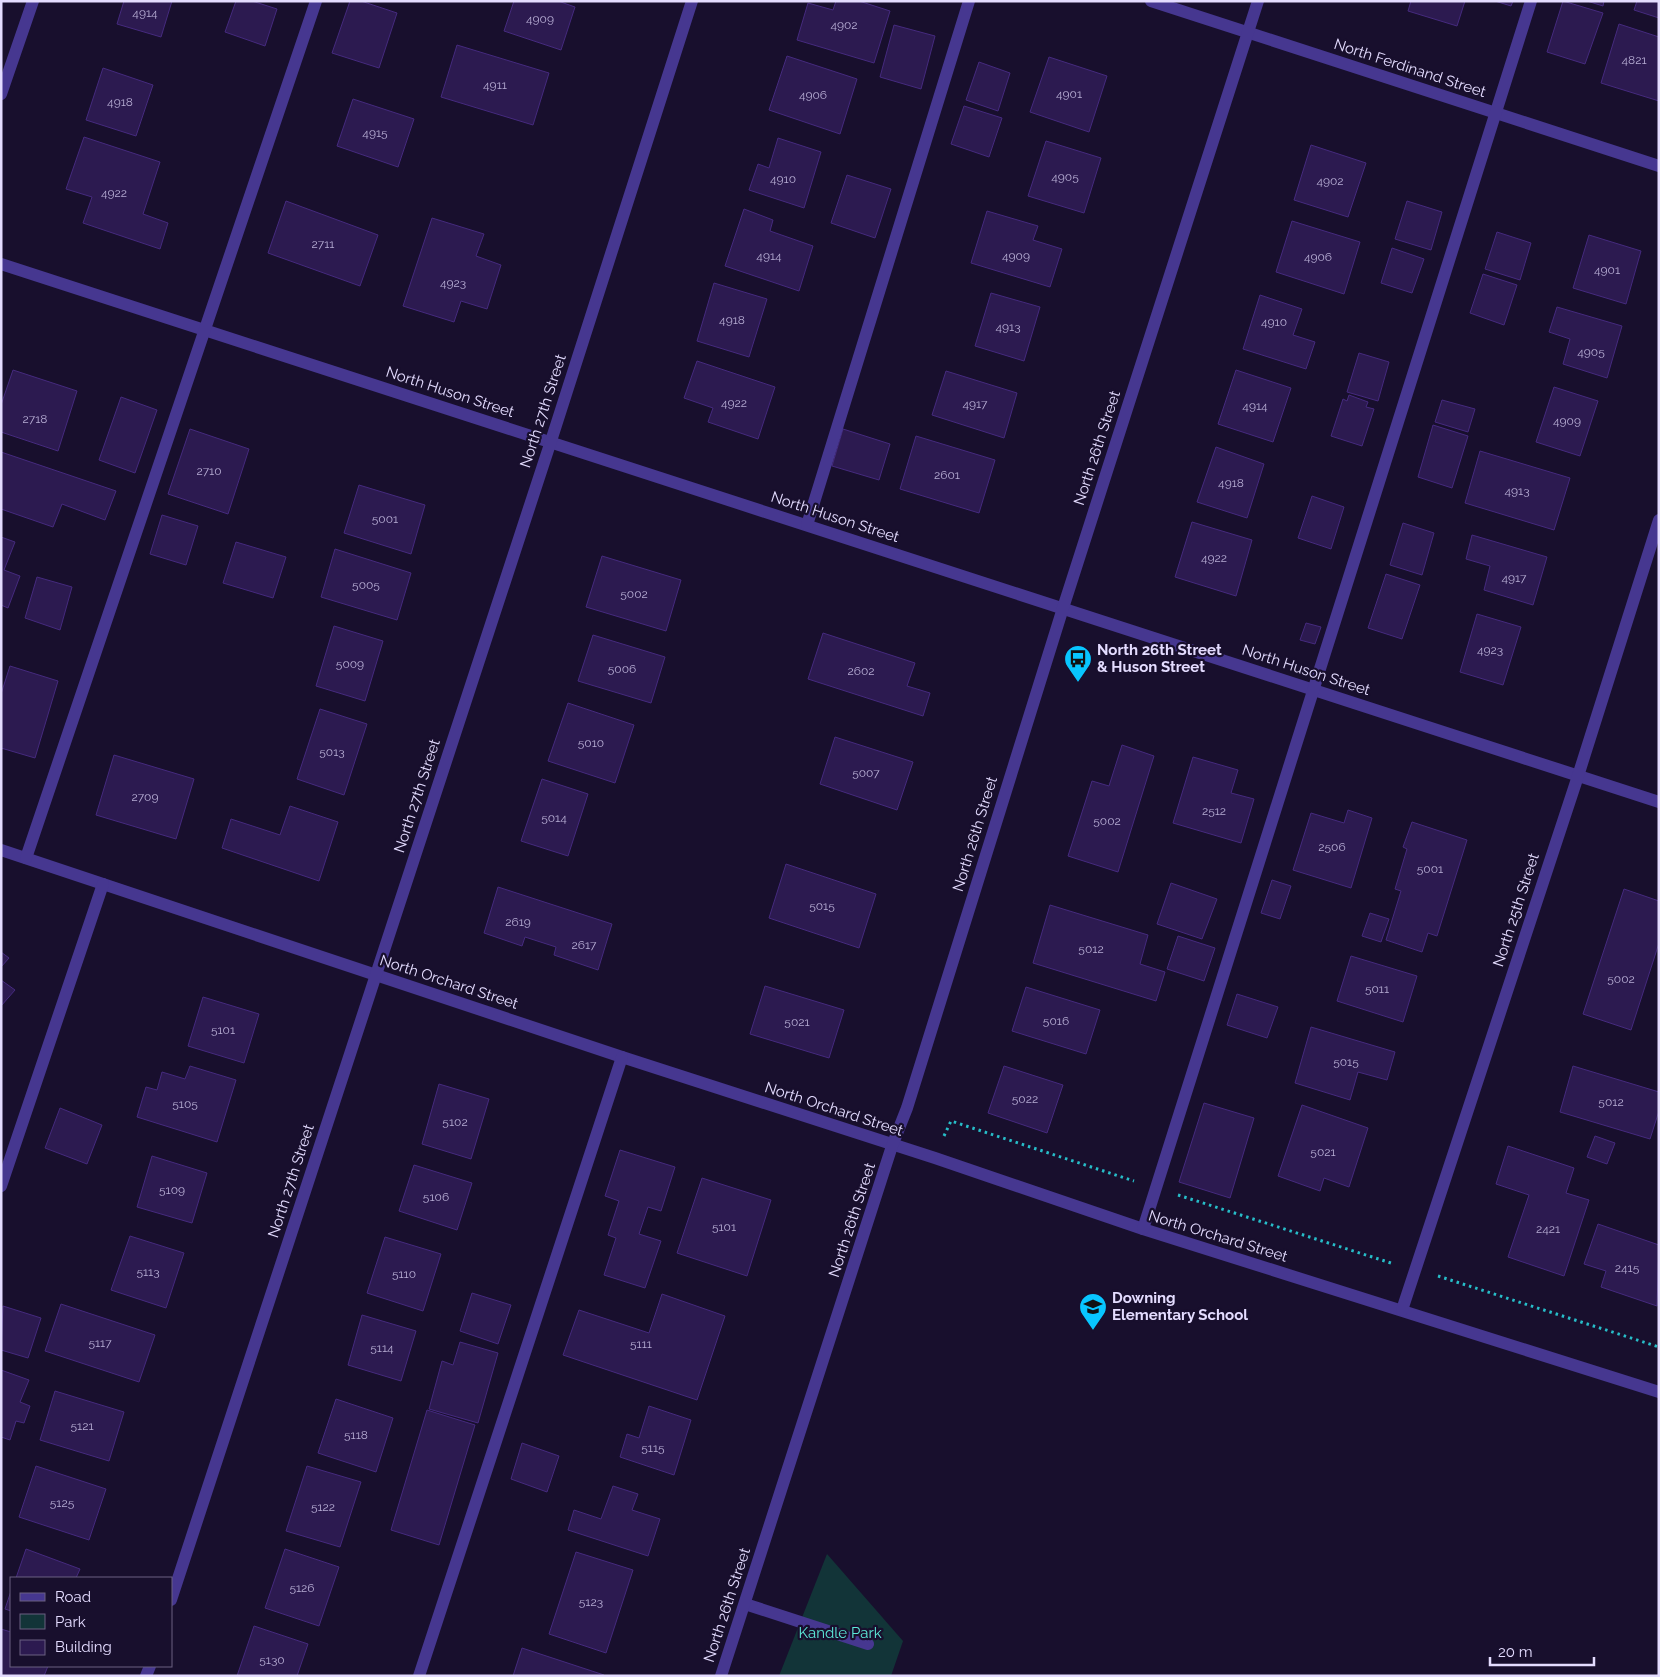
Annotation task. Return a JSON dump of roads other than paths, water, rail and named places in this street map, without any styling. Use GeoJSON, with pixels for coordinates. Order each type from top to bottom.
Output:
{"type":"FeatureCollection","features":[{"type":"Feature","properties":{"kind":"street"},"geometry":{"type":"LineString","coordinates":[[1,94],[33,1]]}},
{"type":"Feature","properties":{"kind":"street"},"geometry":{"type":"LineString","coordinates":[[26,858],[316,1]]}},
{"type":"Feature","properties":{"kind":"street","name":"North 27th Street"},"geometry":{"type":"LineString","coordinates":[[172,1597],[551,442],[692,1]]}},
{"type":"Feature","properties":{"kind":"street"},"geometry":{"type":"LineString","coordinates":[[807,525],[969,1]]}},
{"type":"Feature","properties":{"kind":"street","name":"North Ferdinand Street"},"geometry":{"type":"LineString","coordinates":[[1151,1],[1659,166]]}},
{"type":"Feature","properties":{"kind":"street","name":"North 26th Street"},"geometry":{"type":"LineString","coordinates":[[721,1676],[892,1146],[907,1108],[1063,608],[1258,1]]}},
{"type":"Feature","properties":{"kind":"street"},"geometry":{"type":"LineString","coordinates":[[1144,1230],[1531,1]]}},
{"type":"Feature","properties":{"kind":"street","name":"North Huson Street"},"geometry":{"type":"LineString","coordinates":[[1,264],[1659,802]]}},
{"type":"Feature","properties":{"kind":"street","name":"North 25th Street"},"geometry":{"type":"LineString","coordinates":[[1402,1310],[1578,776],[1659,520]]}},
{"type":"Feature","properties":{"kind":"street","name":"North Orchard Street"},"geometry":{"type":"LineString","coordinates":[[1,850],[1144,1230],[1659,1392]]}},
{"type":"Feature","properties":{"kind":"street"},"geometry":{"type":"LineString","coordinates":[[1,1186],[102,884]]}},
{"type":"Feature","properties":{"kind":"street"},"geometry":{"type":"LineString","coordinates":[[419,1676],[622,1057]]}},
{"type":"Feature","properties":{"kind":"street"},"geometry":{"type":"LineString","coordinates":[[745,1604],[868,1644]]}},
{"type":"Feature","properties":{"kind":"place","name":"North 26th Street & Huson Street"},"geometry":{"type":"Point","coordinates":[1078,683]}},
{"type":"Feature","properties":{"kind":"place","name":"Downing Elementary School"},"geometry":{"type":"Point","coordinates":[1093,1331]}},
{"type":"Feature","properties":{"kind":"park label","name":"Kandle Park"},"geometry":{"type":"Point","coordinates":[840,1633]}}]}
